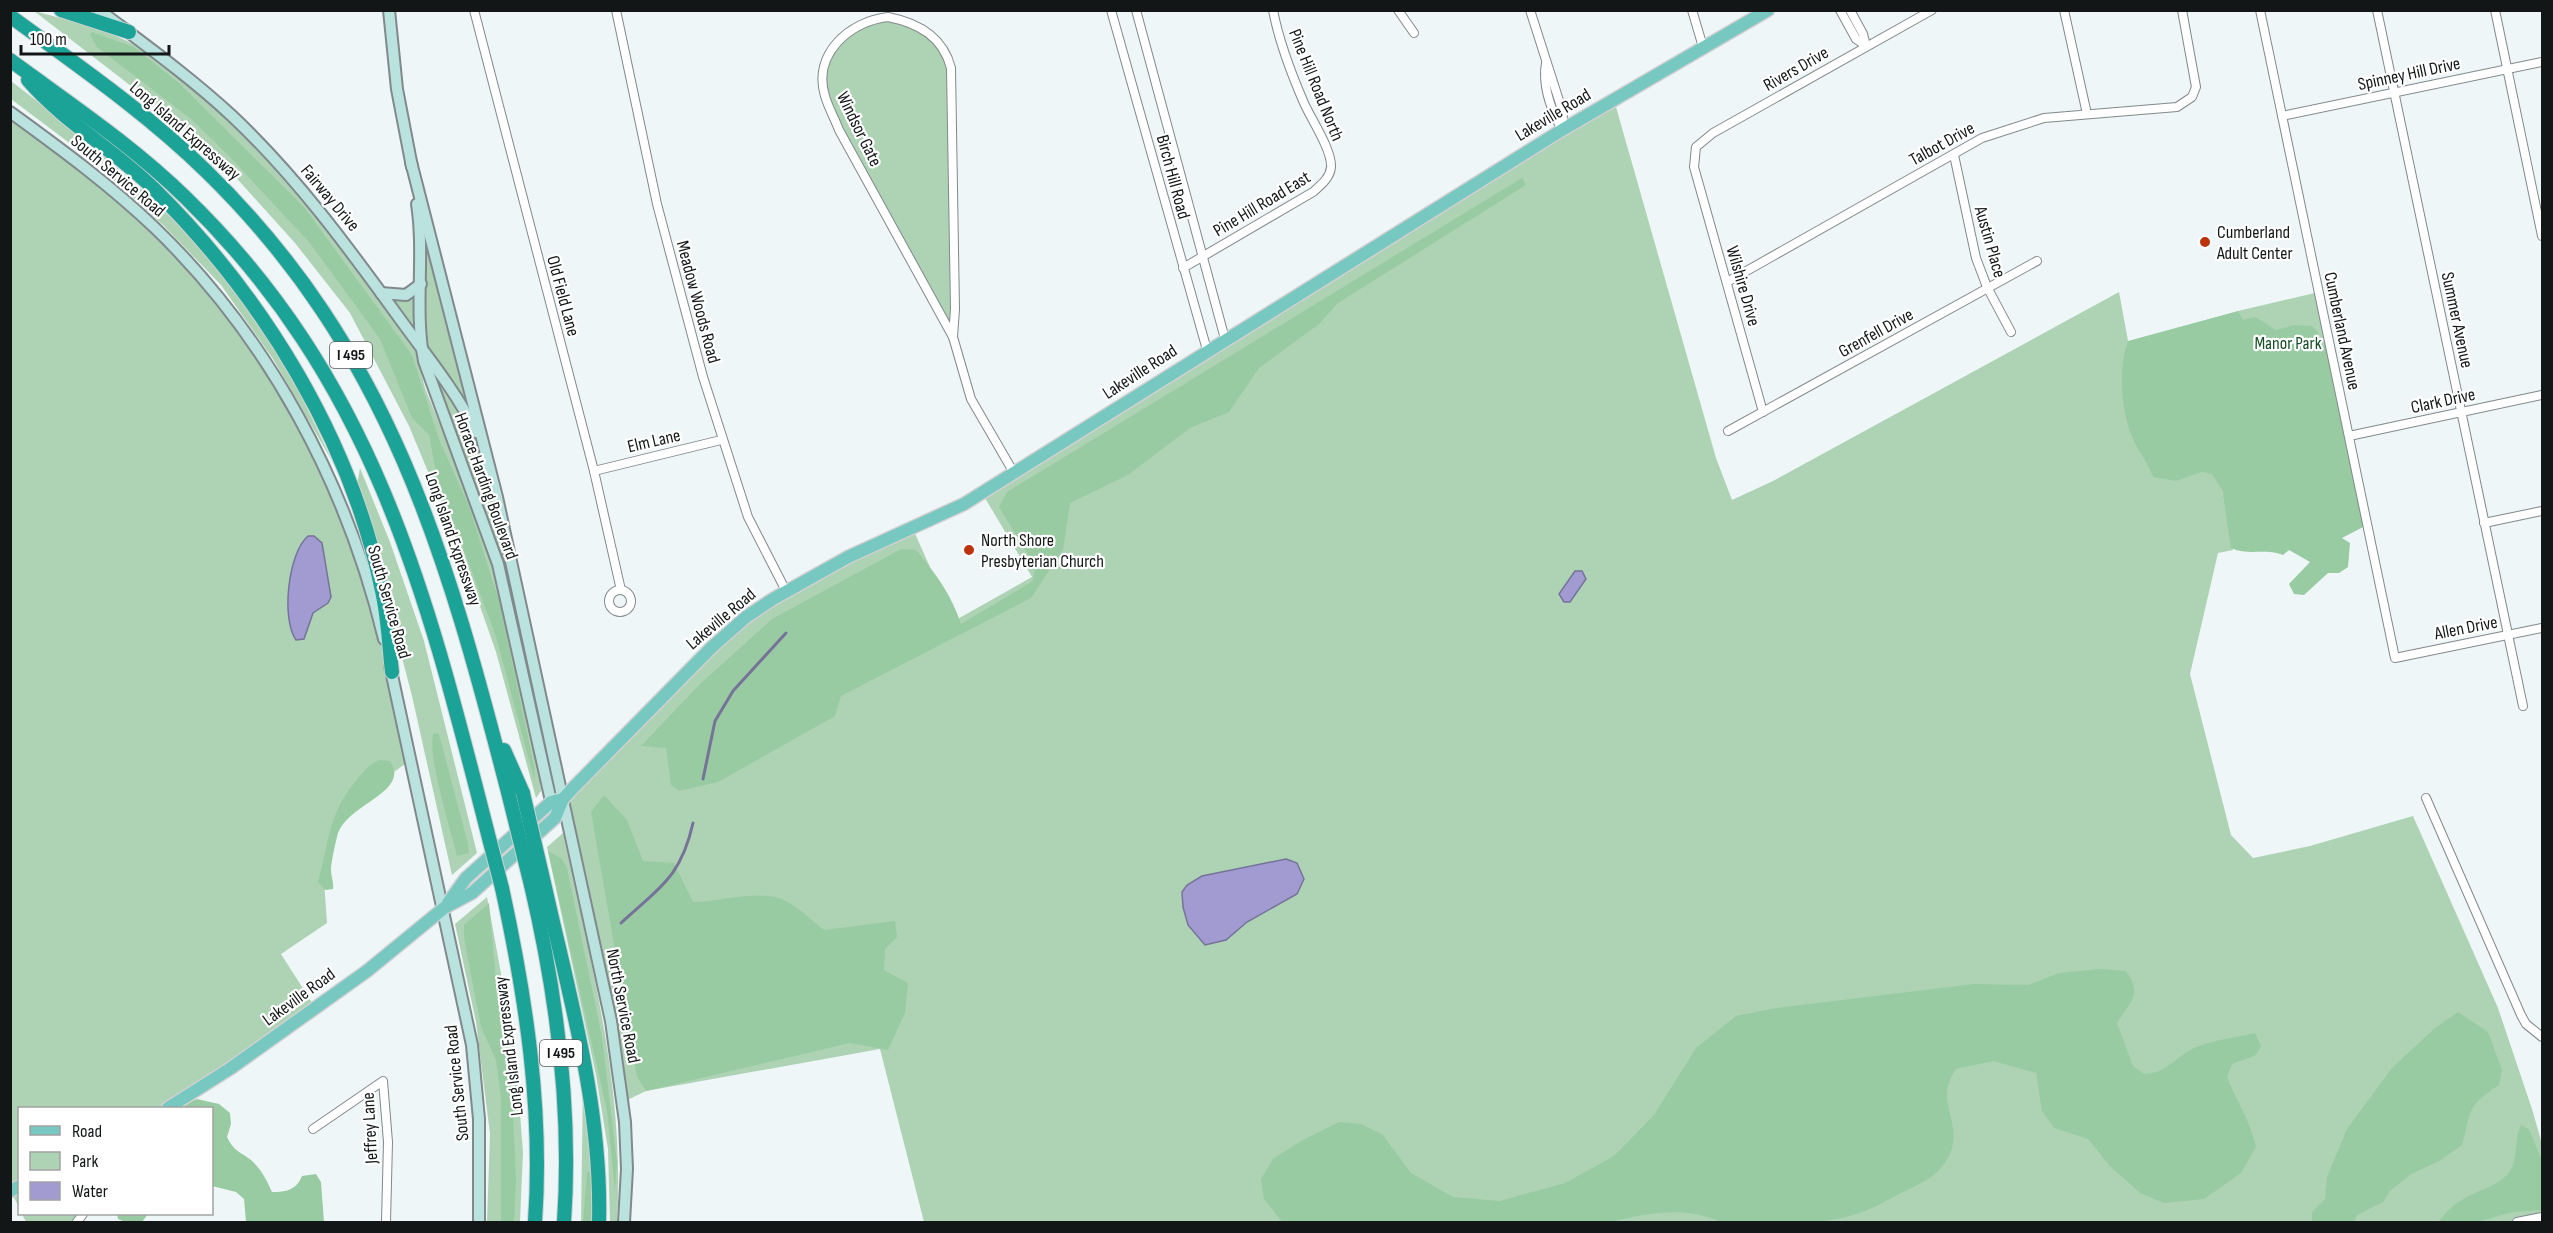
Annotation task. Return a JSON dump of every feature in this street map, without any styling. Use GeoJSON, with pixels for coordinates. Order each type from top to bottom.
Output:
{"type":"FeatureCollection","features":[{"type":"Feature","properties":{"kind":"highway"},"geometry":{"type":"LineString","coordinates":[[61,10],[129,32]]}},
{"type":"Feature","properties":{"kind":"highway","name":"Long Island Expressway"},"geometry":{"type":"LineString","coordinates":[[10,16],[150,121],[205,170],[255,222],[321,308],[365,379],[409,469],[447,571],[487,711],[516,794],[538,884]]}},
{"type":"Feature","properties":{"kind":"highway"},"geometry":{"type":"LineString","coordinates":[[11,60],[51,107],[130,167],[186,222],[230,274],[281,348],[326,428],[352,490],[383,592],[392,672]]}},
{"type":"Feature","properties":{"kind":"highway","name":"Long Island Expressway"},"geometry":{"type":"LineString","coordinates":[[11,60],[130,149],[186,198],[259,279],[322,368],[373,464],[407,548],[440,651],[502,888],[522,987],[531,1058],[537,1132],[535,1222]]}},
{"type":"Feature","properties":{"kind":"highway"},"geometry":{"type":"LineString","coordinates":[[538,884],[592,1105],[599,1162],[599,1222]]}},
{"type":"Feature","properties":{"kind":"highway","name":"I 495"},"geometry":{"type":"LineString","coordinates":[[538,884],[562,1067],[567,1139],[564,1222]]}},
{"type":"Feature","properties":{"kind":"main road","name":"Fairway Drive"},"geometry":{"type":"LineString","coordinates":[[99,10],[204,91],[257,141],[318,208],[462,406],[484,452]]}},
{"type":"Feature","properties":{"kind":"main road","name":"Horace Harding Boulevard"},"geometry":{"type":"LineString","coordinates":[[388,10],[395,76],[420,227],[422,349],[431,387],[475,496],[498,564],[557,800]]}},
{"type":"Feature","properties":{"kind":"main road","name":"Lakeville Road"},"geometry":{"type":"LineString","coordinates":[[444,908],[466,878],[557,800],[712,647],[746,617],[786,591],[848,557],[964,504],[1562,130],[1768,10]]}},
{"type":"Feature","properties":{"kind":"main road","name":"South Service Road"},"geometry":{"type":"LineString","coordinates":[[10,112],[96,176],[156,229],[205,283],[250,339],[294,410],[339,499],[364,567],[392,672],[465,1008],[477,1082],[481,1173],[479,1222]]}},
{"type":"Feature","properties":{"kind":"main road","name":"Horace Harding Boulevard"},"geometry":{"type":"LineString","coordinates":[[411,162],[430,226],[484,452],[500,508],[557,800]]}},
{"type":"Feature","properties":{"kind":"main road"},"geometry":{"type":"LineString","coordinates":[[381,293],[406,296],[421,285]]}},
{"type":"Feature","properties":{"kind":"main road","name":"Lakeville Road"},"geometry":{"type":"LineString","coordinates":[[170,1107],[231,1068],[367,971],[444,908],[472,893],[555,818],[557,800]]}},
{"type":"Feature","properties":{"kind":"main road","name":"North Service Road"},"geometry":{"type":"LineString","coordinates":[[557,800],[617,1057],[626,1143],[624,1222]]}},
{"type":"Feature","properties":{"kind":"street","name":"Old Field Lane"},"geometry":{"type":"LineString","coordinates":[[474,10],[594,471],[621,590]]}},
{"type":"Feature","properties":{"kind":"street","name":"Meadow Woods Road"},"geometry":{"type":"LineString","coordinates":[[616,10],[660,216],[722,440],[752,526],[786,591]]}},
{"type":"Feature","properties":{"kind":"street","name":"Birch Hill Road"},"geometry":{"type":"LineString","coordinates":[[1111,10],[1207,351]]}},
{"type":"Feature","properties":{"kind":"street"},"geometry":{"type":"LineString","coordinates":[[1136,10],[1225,339]]}},
{"type":"Feature","properties":{"kind":"street","name":"Pine Hill Road North"},"geometry":{"type":"LineString","coordinates":[[1273,10],[1281,45],[1304,103],[1329,155],[1331,170]]}},
{"type":"Feature","properties":{"kind":"street"},"geometry":{"type":"LineString","coordinates":[[1398,10],[1413,33]]}},
{"type":"Feature","properties":{"kind":"street"},"geometry":{"type":"LineString","coordinates":[[1530,10],[1546,63],[1544,77],[1554,116],[1562,130]]}},
{"type":"Feature","properties":{"kind":"street"},"geometry":{"type":"LineString","coordinates":[[1692,10],[1703,47]]}},
{"type":"Feature","properties":{"kind":"street"},"geometry":{"type":"LineString","coordinates":[[1840,10],[1856,39],[1866,46]]}},
{"type":"Feature","properties":{"kind":"street"},"geometry":{"type":"LineString","coordinates":[[1850,10],[1863,34],[1866,46]]}},
{"type":"Feature","properties":{"kind":"street","name":"Rivers Drive"},"geometry":{"type":"LineString","coordinates":[[1694,168],[1696,147],[1703,140],[1932,10]]}},
{"type":"Feature","properties":{"kind":"street"},"geometry":{"type":"LineString","coordinates":[[2064,10],[2087,114]]}},
{"type":"Feature","properties":{"kind":"street","name":"Talbot Drive"},"geometry":{"type":"LineString","coordinates":[[1727,282],[1982,138],[2044,118],[2177,107],[2192,97],[2196,87],[2182,10]]}},
{"type":"Feature","properties":{"kind":"street","name":"Cumberland Avenue"},"geometry":{"type":"LineString","coordinates":[[2260,10],[2395,658]]}},
{"type":"Feature","properties":{"kind":"street","name":"Summer Avenue"},"geometry":{"type":"LineString","coordinates":[[2377,10],[2523,706]]}},
{"type":"Feature","properties":{"kind":"street"},"geometry":{"type":"LineString","coordinates":[[2495,10],[2542,236]]}},
{"type":"Feature","properties":{"kind":"street","name":"Windsor Gate"},"geometry":{"type":"LineString","coordinates":[[952,337],[955,309],[951,69],[943,46],[928,32],[907,20],[888,17],[875,18],[860,22],[837,43],[824,67],[825,95],[839,130],[952,337],[971,399],[1014,473]]}},
{"type":"Feature","properties":{"kind":"street","name":"Spinney Hill Drive"},"geometry":{"type":"LineString","coordinates":[[2282,116],[2542,62]]}},
{"type":"Feature","properties":{"kind":"street","name":"Austin Place"},"geometry":{"type":"LineString","coordinates":[[1954,155],[1976,258],[1987,287],[2011,332]]}},
{"type":"Feature","properties":{"kind":"street","name":"Wilshire Drive"},"geometry":{"type":"LineString","coordinates":[[1694,168],[1763,412]]}},
{"type":"Feature","properties":{"kind":"street","name":"Pine Hill Road East"},"geometry":{"type":"LineString","coordinates":[[1182,268],[1313,192],[1324,183],[1331,170]]}},
{"type":"Feature","properties":{"kind":"street","name":"Grenfell Drive"},"geometry":{"type":"LineString","coordinates":[[1728,431],[2037,261]]}},
{"type":"Feature","properties":{"kind":"street","name":"Clark Drive"},"geometry":{"type":"LineString","coordinates":[[2349,436],[2542,395]]}},
{"type":"Feature","properties":{"kind":"street","name":"Elm Lane"},"geometry":{"type":"LineString","coordinates":[[594,471],[722,440]]}},
{"type":"Feature","properties":{"kind":"street"},"geometry":{"type":"LineString","coordinates":[[2484,523],[2542,511]]}},
{"type":"Feature","properties":{"kind":"street","name":"Allen Drive"},"geometry":{"type":"LineString","coordinates":[[2395,658],[2542,628]]}},
{"type":"Feature","properties":{"kind":"street"},"geometry":{"type":"LineString","coordinates":[[2426,798],[2521,1015],[2526,1024],[2542,1037]]}},
{"type":"Feature","properties":{"kind":"street","name":"Jeffrey Lane"},"geometry":{"type":"LineString","coordinates":[[313,1129],[383,1081],[388,1142],[386,1222]]}},
{"type":"Feature","properties":{"kind":"street"},"geometry":{"type":"LineString","coordinates":[[2517,1222],[2542,1218]]}},
{"type":"Feature","properties":{"kind":"green space"},"geometry":{"type":"Polygon","coordinates":[[[34,11],[101,29],[142,48],[191,86],[236,127],[305,201],[415,349],[425,388],[481,527],[498,581],[540,780],[541,791],[536,798],[496,652],[459,546],[409,426],[350,313],[295,243],[221,161],[162,110],[34,11]]]}},
{"type":"Feature","properties":{"kind":"green space"},"geometry":{"type":"Polygon","coordinates":[[[875,18],[920,26],[948,57],[953,337],[825,95],[827,65],[835,47],[850,33],[875,18]]]}},
{"type":"Feature","properties":{"kind":"green space"},"geometry":{"type":"Polygon","coordinates":[[[92,32],[134,47],[180,84],[304,207],[412,355],[440,442],[469,506],[500,604],[534,766],[535,782],[496,637],[437,477],[429,435],[412,418],[380,339],[309,242],[229,156],[191,119],[97,47],[90,35],[92,32]]]}},
{"type":"Feature","properties":{"kind":"green space"},"geometry":{"type":"Polygon","coordinates":[[[11,81],[109,157],[106,159],[158,205],[207,256],[251,312],[288,370],[332,461],[273,359],[221,285],[164,226],[88,157],[11,99],[11,81]]]}},
{"type":"Feature","properties":{"kind":"green space"},"geometry":{"type":"Polygon","coordinates":[[[1614,100],[1716,458],[1732,500],[1773,481],[2119,292],[2153,476],[2217,464],[2233,550],[2218,553],[2190,674],[2231,835],[2253,858],[2310,846],[2413,816],[2498,1008],[2532,1109],[2542,1144],[2542,1216],[2510,1222],[924,1222],[880,1049],[646,1091],[623,1102],[563,799],[746,617],[913,529],[954,621],[1032,577],[982,493],[1614,100]]]}},
{"type":"Feature","properties":{"kind":"green space"},"geometry":{"type":"Polygon","coordinates":[[[11,115],[126,205],[221,305],[277,385],[337,500],[374,609],[409,761],[344,809],[324,881],[327,923],[281,954],[316,1009],[172,1107],[18,1107],[18,1205],[11,1192],[11,115]]]}},
{"type":"Feature","properties":{"kind":"green space"},"geometry":{"type":"Polygon","coordinates":[[[411,162],[511,561],[498,564],[422,349],[381,293],[413,291],[421,255],[411,162]]]}},
{"type":"Feature","properties":{"kind":"green space"},"geometry":{"type":"Polygon","coordinates":[[[1522,178],[1526,185],[1338,303],[1319,324],[1259,368],[1229,412],[1190,428],[1128,475],[1070,503],[1063,550],[1031,598],[841,696],[835,716],[718,782],[679,791],[671,785],[666,748],[641,746],[699,685],[772,619],[901,549],[916,550],[948,594],[961,624],[1033,581],[1035,566],[999,507],[1007,492],[1522,178]]]}},
{"type":"Feature","properties":{"kind":"green space","name":"Manor Park"},"geometry":{"type":"Polygon","coordinates":[[[2319,292],[2336,376],[2259,396],[2238,311],[2319,292]]]}},
{"type":"Feature","properties":{"kind":"green space"},"geometry":{"type":"Polygon","coordinates":[[[2238,311],[2243,320],[2255,317],[2276,330],[2294,325],[2312,326],[2327,349],[2365,526],[2342,538],[2350,543],[2348,567],[2339,573],[2328,573],[2304,595],[2294,594],[2289,584],[2310,562],[2289,550],[2283,555],[2231,548],[2222,490],[2212,474],[2202,472],[2176,481],[2153,477],[2133,439],[2126,417],[2122,377],[2128,341],[2238,311]]]}},
{"type":"Feature","properties":{"kind":"green space"},"geometry":{"type":"Polygon","coordinates":[[[360,468],[390,542],[424,641],[477,853],[452,875],[412,696],[357,485],[360,468]]]}},
{"type":"Feature","properties":{"kind":"green space"},"geometry":{"type":"Polygon","coordinates":[[[434,733],[439,734],[468,844],[469,853],[457,856],[436,773],[432,742],[434,733]]]}},
{"type":"Feature","properties":{"kind":"green space"},"geometry":{"type":"Polygon","coordinates":[[[379,760],[390,761],[394,772],[392,781],[386,789],[344,823],[338,833],[333,857],[331,870],[333,889],[325,890],[318,882],[334,818],[355,782],[363,772],[379,760]]]}},
{"type":"Feature","properties":{"kind":"green space"},"geometry":{"type":"Polygon","coordinates":[[[604,795],[627,820],[643,861],[674,863],[693,902],[753,896],[776,897],[796,907],[824,930],[895,921],[897,937],[885,949],[884,970],[908,983],[905,1013],[888,1050],[850,1043],[646,1091],[637,1077],[591,812],[604,795]]]}},
{"type":"Feature","properties":{"kind":"green space"},"geometry":{"type":"Polygon","coordinates":[[[563,833],[604,1026],[611,1074],[618,1172],[617,1222],[610,1222],[608,1149],[596,1075],[547,847],[563,833]]]}},
{"type":"Feature","properties":{"kind":"green space"},"geometry":{"type":"Polygon","coordinates":[[[548,851],[562,859],[567,868],[602,1037],[617,1162],[615,1191],[607,1111],[548,851]]]}},
{"type":"Feature","properties":{"kind":"green space"},"geometry":{"type":"Polygon","coordinates":[[[487,897],[515,1050],[523,1152],[520,1222],[487,1222],[490,1134],[476,1022],[455,924],[487,897]]]}},
{"type":"Feature","properties":{"kind":"green space"},"geometry":{"type":"Polygon","coordinates":[[[489,903],[496,979],[506,1023],[513,1111],[516,1180],[514,1222],[501,1222],[501,1098],[496,1060],[481,1027],[464,938],[464,925],[489,903]]]}},
{"type":"Feature","properties":{"kind":"green space"},"geometry":{"type":"Polygon","coordinates":[[[2101,969],[2126,971],[2134,986],[2133,998],[2117,1023],[2133,1066],[2144,1074],[2167,1067],[2191,1049],[2219,1040],[2255,1033],[2261,1046],[2256,1055],[2232,1064],[2227,1077],[2256,1147],[2241,1173],[2204,1199],[2164,1203],[2140,1193],[2110,1166],[2088,1139],[2054,1128],[2042,1111],[2036,1073],[1993,1061],[1956,1069],[1949,1081],[1947,1102],[1952,1122],[1953,1144],[1949,1156],[1940,1169],[1923,1182],[1872,1208],[1837,1219],[1787,1224],[1720,1222],[1679,1212],[1652,1214],[1610,1222],[1282,1222],[1264,1199],[1261,1179],[1273,1159],[1301,1141],[1339,1122],[1361,1124],[1383,1135],[1411,1173],[1453,1197],[1500,1201],[1565,1183],[1614,1156],[1654,1115],[1696,1048],[1736,1016],[1776,1008],[1974,984],[2028,985],[2059,973],[2101,969]]]}},
{"type":"Feature","properties":{"kind":"green space"},"geometry":{"type":"Polygon","coordinates":[[[2458,1012],[2488,1032],[2502,1070],[2499,1085],[2475,1104],[2462,1145],[2439,1161],[2411,1174],[2390,1191],[2383,1202],[2357,1215],[2354,1222],[2312,1222],[2312,1212],[2325,1199],[2327,1177],[2347,1129],[2392,1068],[2435,1028],[2458,1012]]]}},
{"type":"Feature","properties":{"kind":"green space"},"geometry":{"type":"Polygon","coordinates":[[[583,1081],[590,1112],[596,1222],[581,1222],[583,1081]]]}},
{"type":"Feature","properties":{"kind":"green space"},"geometry":{"type":"Polygon","coordinates":[[[197,1099],[219,1104],[230,1113],[231,1124],[227,1137],[229,1141],[234,1148],[258,1167],[272,1192],[290,1189],[302,1176],[316,1174],[321,1182],[324,1222],[246,1222],[244,1199],[236,1192],[213,1186],[213,1107],[181,1107],[197,1099]]]}},
{"type":"Feature","properties":{"kind":"green space"},"geometry":{"type":"Polygon","coordinates":[[[2521,1125],[2529,1129],[2542,1161],[2542,1210],[2512,1212],[2478,1222],[2438,1222],[2458,1202],[2497,1183],[2507,1175],[2514,1163],[2521,1125]]]}},
{"type":"Feature","properties":{"kind":"green space"},"geometry":{"type":"Polygon","coordinates":[[[587,1172],[591,1172],[594,1183],[593,1222],[583,1222],[587,1172]]]}},
{"type":"Feature","properties":{"kind":"green space"},"geometry":{"type":"Polygon","coordinates":[[[22,1215],[80,1215],[75,1222],[26,1222],[22,1215]]]}},
{"type":"Feature","properties":{"kind":"green space"},"geometry":{"type":"Polygon","coordinates":[[[117,1215],[147,1215],[142,1222],[125,1222],[118,1219],[117,1215]]]}},
{"type":"Feature","properties":{"kind":"water"},"geometry":{"type":"Polygon","coordinates":[[[308,536],[314,536],[322,543],[331,597],[328,603],[313,613],[304,639],[296,640],[291,630],[289,617],[289,587],[296,556],[301,544],[308,536]]]}},
{"type":"Feature","properties":{"kind":"water"},"geometry":{"type":"Polygon","coordinates":[[[1575,571],[1582,571],[1586,579],[1570,602],[1564,602],[1559,594],[1575,571]]]}},
{"type":"Feature","properties":{"kind":"water"},"geometry":{"type":"Polygon","coordinates":[[[1286,859],[1297,863],[1304,879],[1297,894],[1247,922],[1226,940],[1205,945],[1188,925],[1182,892],[1187,885],[1202,876],[1286,859]]]}},
{"type":"Feature","properties":{"kind":"waterway"},"geometry":{"type":"LineString","coordinates":[[703,779],[715,721],[733,691],[786,633]]}},
{"type":"Feature","properties":{"kind":"waterway"},"geometry":{"type":"LineString","coordinates":[[621,923],[658,890],[675,869],[688,841],[693,823]]}},
{"type":"Feature","properties":{"kind":"place","name":"Cumberland Adult Center"},"geometry":{"type":"Point","coordinates":[2205,242]}},
{"type":"Feature","properties":{"kind":"place","name":"North Shore Presbyterian Church"},"geometry":{"type":"Point","coordinates":[969,550]}}]}
